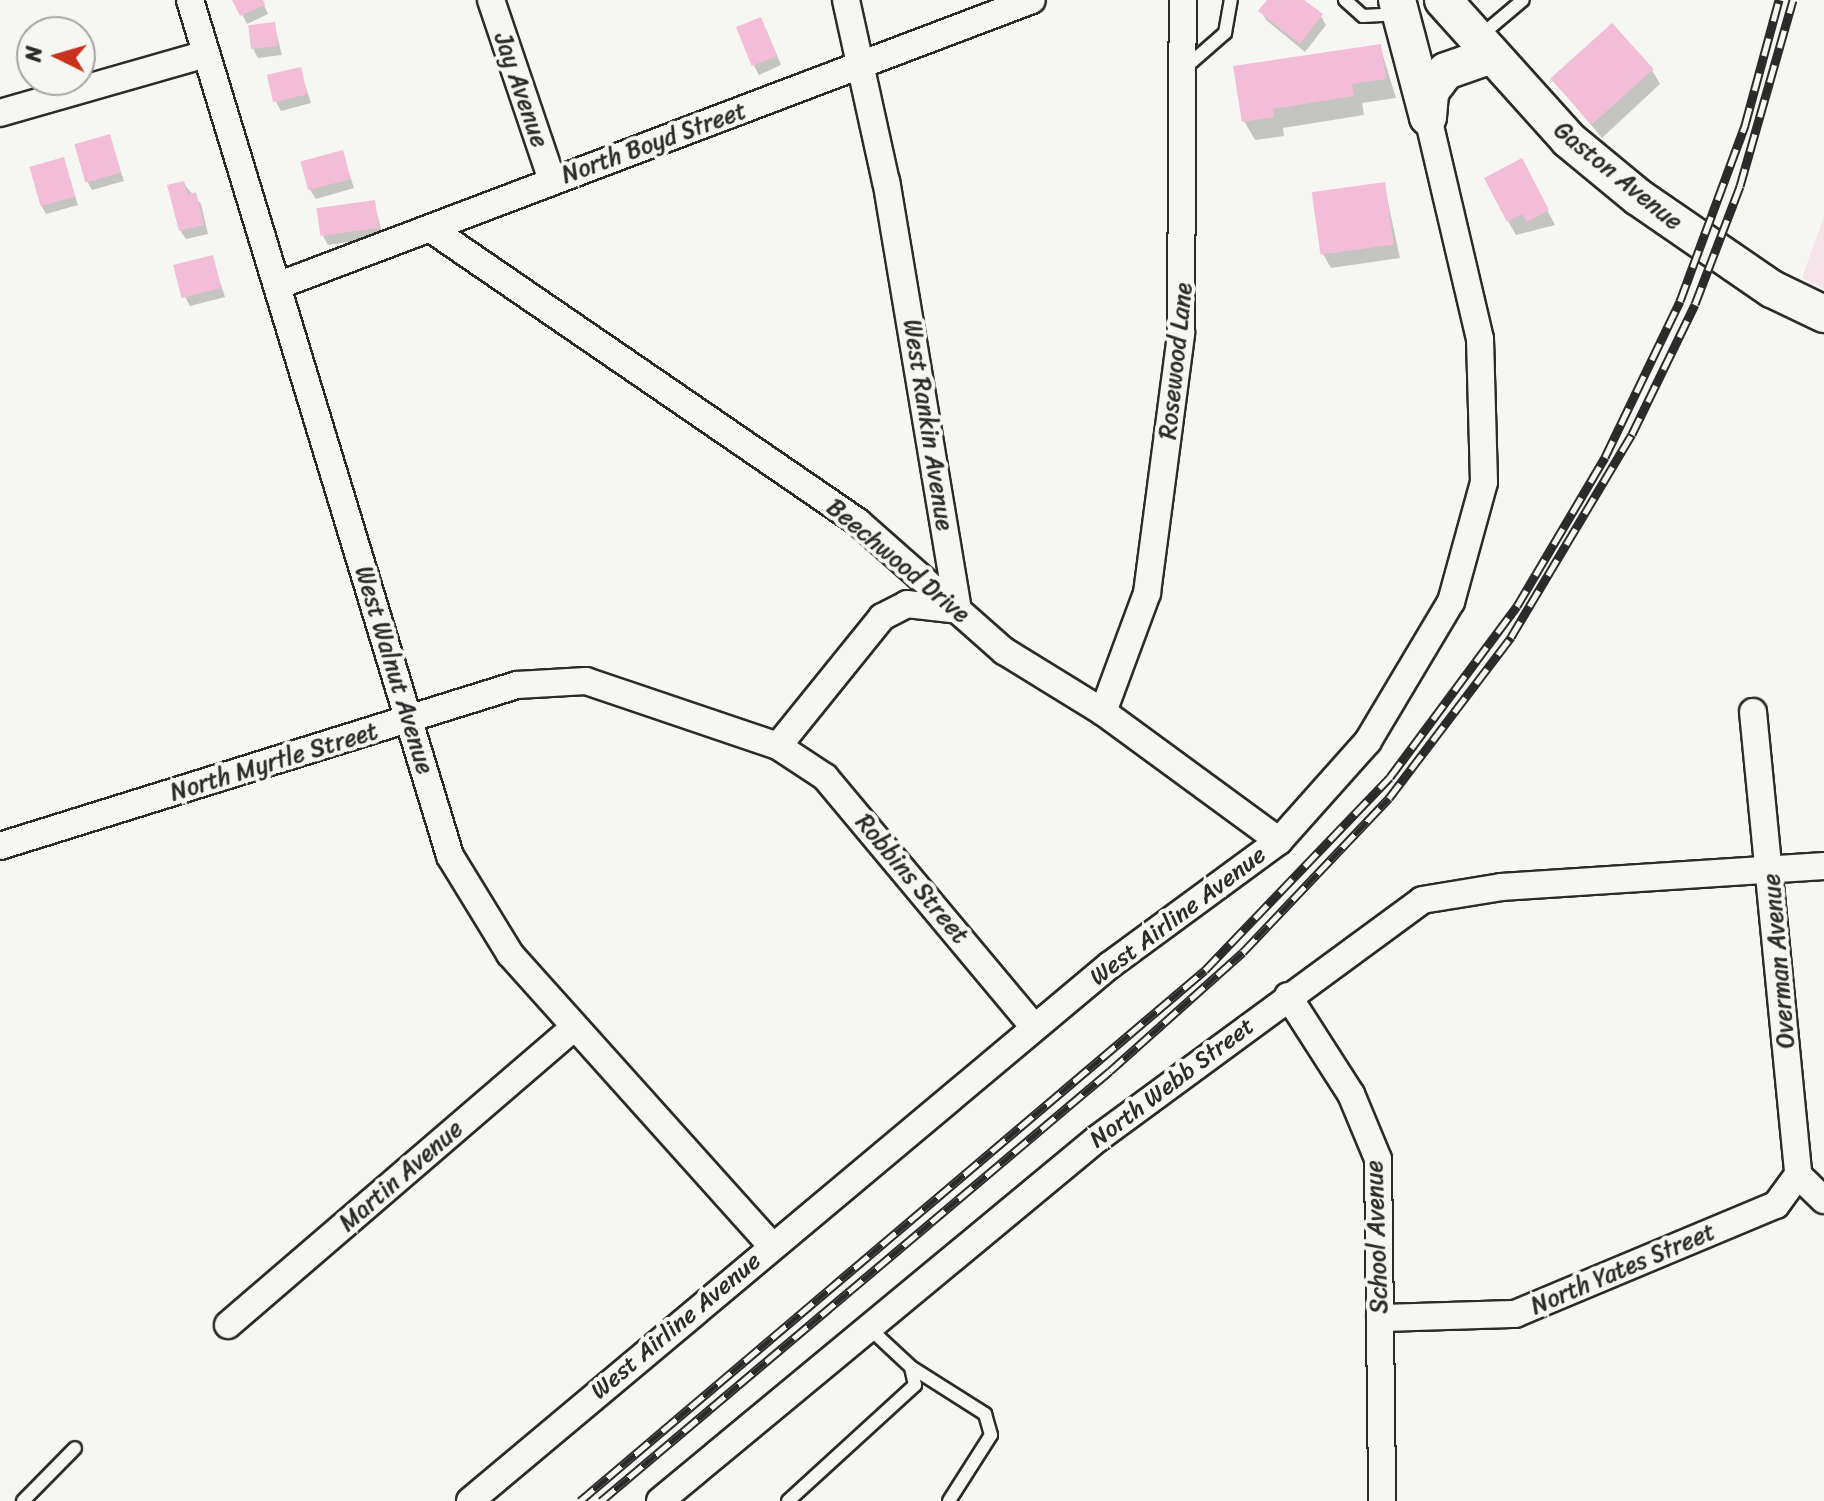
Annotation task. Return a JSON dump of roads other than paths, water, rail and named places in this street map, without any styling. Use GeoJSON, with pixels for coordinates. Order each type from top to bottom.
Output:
{"type":"FeatureCollection","features":[{"type":"Feature","properties":{"kind":"main road"},"geometry":{"type":"LineString","coordinates":[[1417,74],[1420,48],[1447,5]]}},
{"type":"Feature","properties":{"kind":"main road","name":"Gaston Avenue"},"geometry":{"type":"LineString","coordinates":[[1447,5],[1482,48],[1569,140],[1638,197],[1772,289],[1824,314]]}},
{"type":"Feature","properties":{"kind":"main road"},"geometry":{"type":"LineString","coordinates":[[1398,7],[1428,117]]}},
{"type":"Feature","properties":{"kind":"main road"},"geometry":{"type":"LineString","coordinates":[[1428,117],[1430,92],[1446,71],[1482,48]]}},
{"type":"Feature","properties":{"kind":"street","name":"West Walnut Avenue"},"geometry":{"type":"LineString","coordinates":[[190,0],[410,720],[466,888],[510,954],[771,1245]]}},
{"type":"Feature","properties":{"kind":"street","name":"Jay Avenue"},"geometry":{"type":"LineString","coordinates":[[491,0],[552,180]]}},
{"type":"Feature","properties":{"kind":"street","name":"West Rankin Avenue"},"geometry":{"type":"LineString","coordinates":[[846,0],[861,67],[958,610]]}},
{"type":"Feature","properties":{"kind":"street","name":"North Boyd Street"},"geometry":{"type":"LineString","coordinates":[[277,286],[434,231],[552,180],[861,67],[1032,0]]}},
{"type":"Feature","properties":{"kind":"street","name":"Rosewood Lane"},"geometry":{"type":"LineString","coordinates":[[1103,712],[1147,593],[1159,523],[1183,302],[1186,67],[1183,0]]}},
{"type":"Feature","properties":{"kind":"street"},"geometry":{"type":"LineString","coordinates":[[0,113],[206,54]]}},
{"type":"Feature","properties":{"kind":"street","name":"West Airline Avenue"},"geometry":{"type":"LineString","coordinates":[[470,1501],[1034,1027],[1279,841],[1321,800],[1408,681],[1451,602],[1484,482],[1480,339],[1428,117]]}},
{"type":"Feature","properties":{"kind":"street","name":"Beechwood Drive"},"geometry":{"type":"LineString","coordinates":[[434,231],[858,522],[958,610],[1053,687],[1103,712],[1279,841]]}},
{"type":"Feature","properties":{"kind":"street"},"geometry":{"type":"LineString","coordinates":[[778,746],[882,617],[907,604],[958,610]]}},
{"type":"Feature","properties":{"kind":"street","name":"North Myrtle Street"},"geometry":{"type":"LineString","coordinates":[[0,846],[517,685],[586,681],[778,746]]}},
{"type":"Feature","properties":{"kind":"street","name":"Overman Avenue"},"geometry":{"type":"LineString","coordinates":[[1753,712],[1771,870],[1798,1175]]}},
{"type":"Feature","properties":{"kind":"street","name":"Robbins Street"},"geometry":{"type":"LineString","coordinates":[[778,746],[825,777],[866,821],[1034,1027]]}},
{"type":"Feature","properties":{"kind":"street","name":"North Webb Street"},"geometry":{"type":"LineString","coordinates":[[660,1501],[1097,1139],[1384,924],[1451,892],[1824,866]]}},
{"type":"Feature","properties":{"kind":"street","name":"School Avenue"},"geometry":{"type":"LineString","coordinates":[[1288,996],[1351,1094],[1378,1159],[1382,1501]]}},
{"type":"Feature","properties":{"kind":"street","name":"Martin Avenue"},"geometry":{"type":"LineString","coordinates":[[228,1325],[574,1027]]}},
{"type":"Feature","properties":{"kind":"street"},"geometry":{"type":"LineString","coordinates":[[1798,1175],[1824,1200]]}},
{"type":"Feature","properties":{"kind":"street","name":"North Yates Street"},"geometry":{"type":"LineString","coordinates":[[1380,1318],[1526,1310],[1776,1205],[1798,1175]]}},
{"type":"Feature","properties":{"kind":"lane"},"geometry":{"type":"LineString","coordinates":[[1186,67],[1225,33],[1231,0]]}},
{"type":"Feature","properties":{"kind":"lane"},"geometry":{"type":"LineString","coordinates":[[1345,0],[1363,16],[1398,7]]}},
{"type":"Feature","properties":{"kind":"lane"},"geometry":{"type":"LineString","coordinates":[[1482,48],[1523,0]]}},
{"type":"Feature","properties":{"kind":"lane"},"geometry":{"type":"LineString","coordinates":[[869,1328],[911,1367],[985,1414],[991,1435],[949,1501]]}},
{"type":"Feature","properties":{"kind":"lane"},"geometry":{"type":"LineString","coordinates":[[788,1501],[915,1385],[911,1367]]}},
{"type":"Feature","properties":{"kind":"lane"},"geometry":{"type":"LineString","coordinates":[[23,1501],[75,1448]]}},
{"type":"Feature","properties":{"kind":"railway"},"geometry":{"type":"LineString","coordinates":[[580,1501],[1205,970],[1390,777],[1517,606],[1605,457],[1680,301],[1745,125],[1779,0]]}},
{"type":"Feature","properties":{"kind":"railway"},"geometry":{"type":"LineString","coordinates":[[601,1501],[1110,1071],[1243,952],[1389,798],[1511,637],[1632,434],[1695,304],[1740,186],[1793,0]]}}]}
